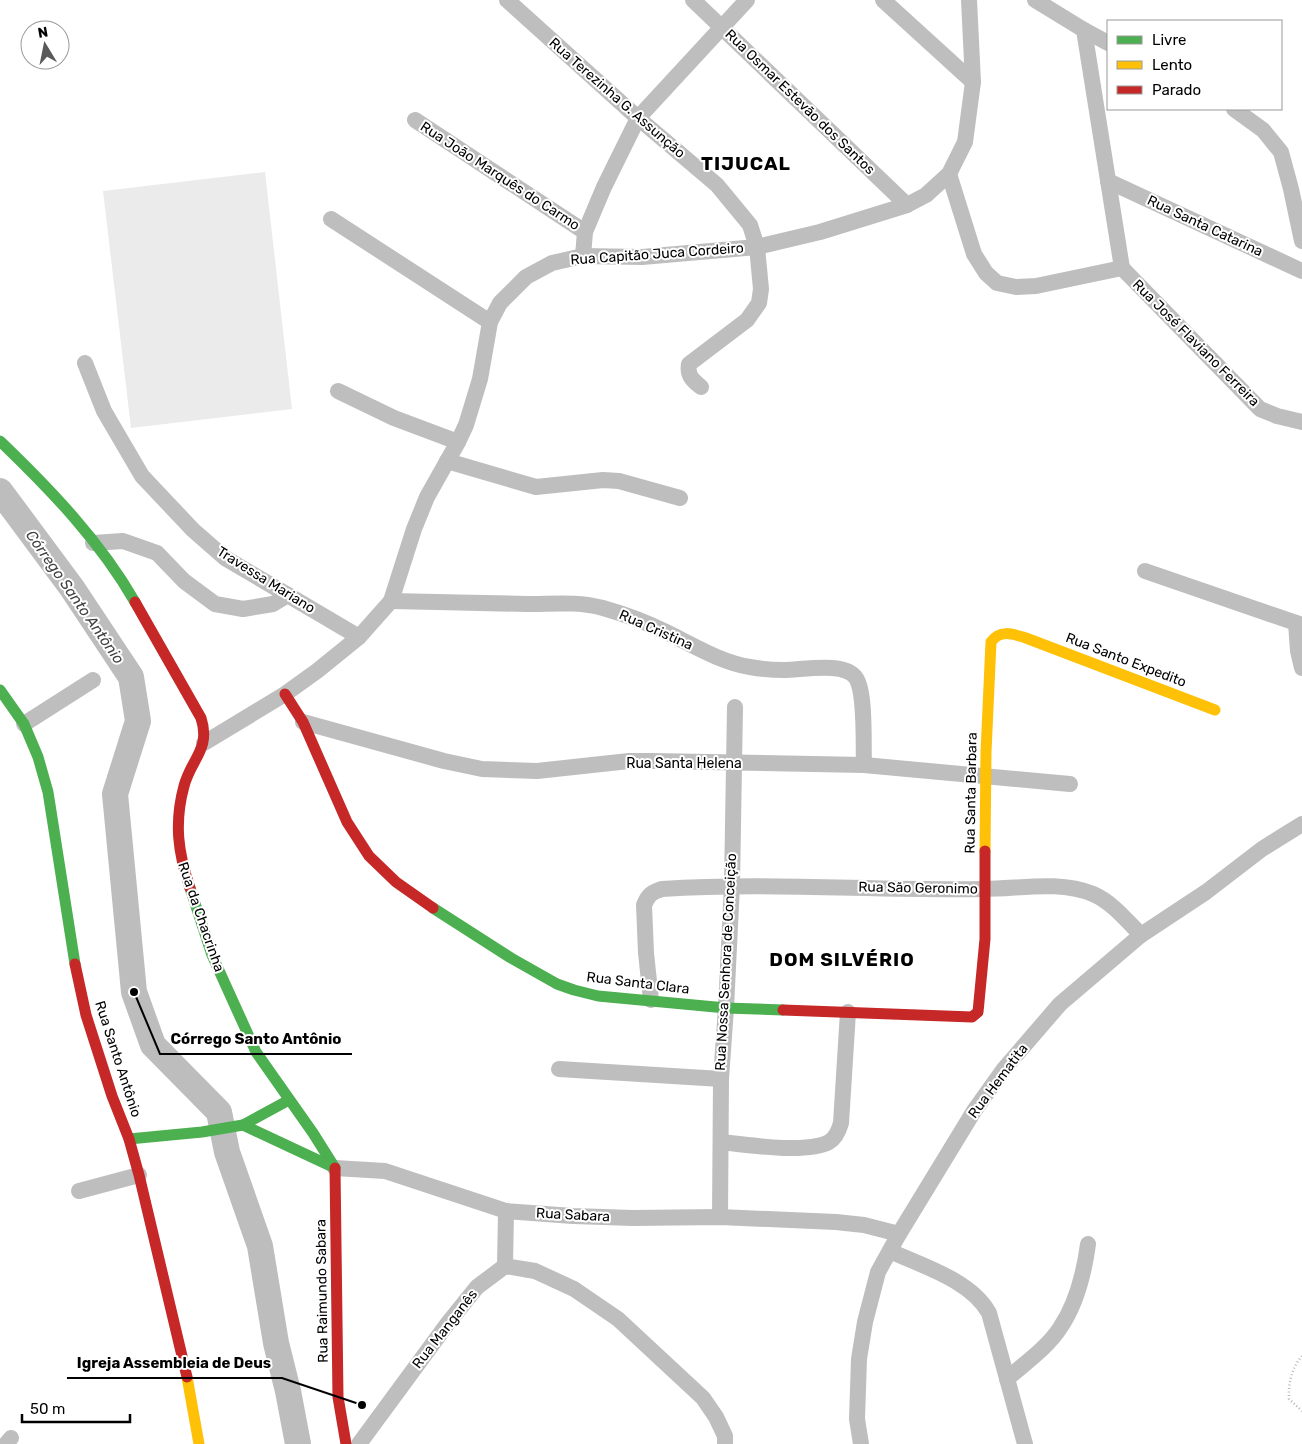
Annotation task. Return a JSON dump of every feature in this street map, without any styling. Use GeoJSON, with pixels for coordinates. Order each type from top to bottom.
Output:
{"type":"FeatureCollection","features":[{"type":"Feature","properties":{"kind":"main road"},"geometry":{"type":"LineString","coordinates":[[0,441],[46,487],[118,574],[201,718],[205,730],[204,743]]}},
{"type":"Feature","properties":{"kind":"main road","name":"Rua Santa Barbara"},"geometry":{"type":"LineString","coordinates":[[982,984],[985,889],[985,776],[991,642],[1000,633],[1026,638]]}},
{"type":"Feature","properties":{"kind":"main road","name":"Rua Santo Expedito"},"geometry":{"type":"LineString","coordinates":[[1026,638],[1215,710]]}},
{"type":"Feature","properties":{"kind":"main road","name":"Rua Santa Clara"},"geometry":{"type":"LineString","coordinates":[[285,694],[303,722],[347,822],[369,856],[396,882],[511,958],[557,984],[598,996],[726,1008],[972,1017],[978,1012],[982,984]]}},
{"type":"Feature","properties":{"kind":"main road","name":"Rua Santo Antônio"},"geometry":{"type":"LineString","coordinates":[[2,696],[24,724],[38,757],[48,792],[75,965],[86,1016],[112,1096],[129,1140],[139,1175],[184,1357],[198,1444]]}},
{"type":"Feature","properties":{"kind":"main road","name":"Rua da Chacrinha"},"geometry":{"type":"LineString","coordinates":[[204,743],[184,785],[177,822],[180,861],[212,955],[256,1052],[289,1100]]}},
{"type":"Feature","properties":{"kind":"main road"},"geometry":{"type":"LineString","coordinates":[[129,1140],[239,1126],[289,1100],[335,1168]]}},
{"type":"Feature","properties":{"kind":"main road"},"geometry":{"type":"LineString","coordinates":[[239,1126],[335,1168]]}},
{"type":"Feature","properties":{"kind":"main road","name":"Rua Raimundo Sabara"},"geometry":{"type":"LineString","coordinates":[[335,1168],[338,1397],[346,1444]]}},
{"type":"Feature","properties":{"kind":"street","name":"Rua Terezinha G. Assunção"},"geometry":{"type":"LineString","coordinates":[[507,0],[638,118],[717,185],[750,225],[758,247],[761,289],[759,303],[747,320],[690,364],[688,371],[692,379],[701,387]]}},
{"type":"Feature","properties":{"kind":"street","name":"Rua Osmar Estevão dos Santos"},"geometry":{"type":"LineString","coordinates":[[693,0],[907,205]]}},
{"type":"Feature","properties":{"kind":"street"},"geometry":{"type":"LineString","coordinates":[[583,256],[585,232],[604,186],[638,118],[747,0]]}},
{"type":"Feature","properties":{"kind":"street"},"geometry":{"type":"LineString","coordinates":[[883,0],[973,82]]}},
{"type":"Feature","properties":{"kind":"street","name":"Rua Capitão Juca Cordeiro"},"geometry":{"type":"LineString","coordinates":[[204,743],[285,694],[317,671],[359,637],[391,601],[414,529],[427,497],[466,425],[480,379],[490,322],[500,303],[526,277],[552,263],[583,256],[642,257],[758,247],[820,232],[907,205],[926,195],[949,174],[965,142],[973,82],[969,0]]}},
{"type":"Feature","properties":{"kind":"street"},"geometry":{"type":"LineString","coordinates":[[1034,0],[1107,42]]}},
{"type":"Feature","properties":{"kind":"street"},"geometry":{"type":"LineString","coordinates":[[949,174],[974,254],[986,273],[997,283],[1016,287],[1036,286],[1122,268],[1084,30]]}},
{"type":"Feature","properties":{"kind":"street"},"geometry":{"type":"LineString","coordinates":[[1235,110],[1263,130],[1281,152],[1302,241]]}},
{"type":"Feature","properties":{"kind":"street","name":"Rua João Marquês do Carmo"},"geometry":{"type":"LineString","coordinates":[[415,120],[585,232]]}},
{"type":"Feature","properties":{"kind":"street","name":"Rua Santa Catarina"},"geometry":{"type":"LineString","coordinates":[[1108,181],[1302,271]]}},
{"type":"Feature","properties":{"kind":"street"},"geometry":{"type":"LineString","coordinates":[[331,219],[490,322]]}},
{"type":"Feature","properties":{"kind":"street","name":"Rua José Flaviano Ferreira"},"geometry":{"type":"LineString","coordinates":[[1122,268],[1260,409],[1277,416],[1302,422]]}},
{"type":"Feature","properties":{"kind":"street","name":"Travessa Mariano"},"geometry":{"type":"LineString","coordinates":[[85,363],[104,411],[142,476],[192,530],[225,558],[359,637]]}},
{"type":"Feature","properties":{"kind":"street"},"geometry":{"type":"LineString","coordinates":[[338,391],[394,418],[458,442]]}},
{"type":"Feature","properties":{"kind":"street"},"geometry":{"type":"LineString","coordinates":[[447,461],[536,487],[604,480],[619,481],[680,498]]}},
{"type":"Feature","properties":{"kind":"street"},"geometry":{"type":"LineString","coordinates":[[94,543],[123,541],[157,553],[184,581],[215,604],[243,609],[272,604],[288,595]]}},
{"type":"Feature","properties":{"kind":"street"},"geometry":{"type":"LineString","coordinates":[[1145,571],[1299,624],[1298,650],[1302,668]]}},
{"type":"Feature","properties":{"kind":"street","name":"Rua Cristina"},"geometry":{"type":"LineString","coordinates":[[391,601],[534,604],[568,602],[601,608],[637,619],[699,649],[747,667],[774,670],[828,668],[846,670],[856,678],[861,692],[864,765]]}},
{"type":"Feature","properties":{"kind":"street"},"geometry":{"type":"LineString","coordinates":[[24,724],[93,680]]}},
{"type":"Feature","properties":{"kind":"street","name":"Rua Nossa Senhora de Conceição"},"geometry":{"type":"LineString","coordinates":[[720,1217],[721,1080],[732,885],[735,707]]}},
{"type":"Feature","properties":{"kind":"street","name":"Rua Santa Helena"},"geometry":{"type":"LineString","coordinates":[[303,722],[482,769],[537,771],[629,761],[864,765],[1070,784]]}},
{"type":"Feature","properties":{"kind":"street","name":"Rua Hematita"},"geometry":{"type":"LineString","coordinates":[[861,1444],[858,1432],[857,1403],[860,1350],[878,1272],[974,1111],[1004,1069],[1060,1004],[1142,936],[1206,892],[1262,849],[1302,824]]}},
{"type":"Feature","properties":{"kind":"street","name":"Rua São Geronimo"},"geometry":{"type":"LineString","coordinates":[[651,1000],[646,953],[644,905],[647,898],[653,892],[662,889],[732,885],[985,889],[1039,886],[1070,888],[1093,894],[1112,906],[1142,936]]}},
{"type":"Feature","properties":{"kind":"street"},"geometry":{"type":"LineString","coordinates":[[721,1142],[798,1148],[817,1146],[829,1142],[837,1135],[841,1123],[848,1012]]}},
{"type":"Feature","properties":{"kind":"street"},"geometry":{"type":"LineString","coordinates":[[559,1069],[721,1080]]}},
{"type":"Feature","properties":{"kind":"street","name":"Rua Sabara"},"geometry":{"type":"LineString","coordinates":[[335,1168],[385,1171],[506,1211],[634,1218],[720,1217],[836,1222],[899,1234]]}},
{"type":"Feature","properties":{"kind":"street"},"geometry":{"type":"LineString","coordinates":[[79,1191],[139,1175]]}},
{"type":"Feature","properties":{"kind":"street"},"geometry":{"type":"LineString","coordinates":[[506,1211],[505,1266],[535,1271],[574,1289],[618,1319],[703,1398],[716,1417],[725,1436],[725,1444]]}},
{"type":"Feature","properties":{"kind":"street"},"geometry":{"type":"LineString","coordinates":[[1007,1379],[1059,1330],[1072,1307],[1079,1288],[1088,1244]]}},
{"type":"Feature","properties":{"kind":"street"},"geometry":{"type":"LineString","coordinates":[[890,1251],[954,1281],[982,1301],[989,1313],[1026,1444]]}},
{"type":"Feature","properties":{"kind":"street","name":"Rua Manganês"},"geometry":{"type":"LineString","coordinates":[[359,1444],[448,1323],[477,1288],[505,1266]]}},
{"type":"Feature","properties":{"kind":"path"},"geometry":{"type":"LineString","coordinates":[[1302,1356],[1297,1361],[1288,1387],[1289,1399],[1302,1411]]}},
{"type":"Feature","properties":{"kind":"shaded area"},"geometry":{"type":"Polygon","coordinates":[[[265,172],[292,409],[131,428],[103,191],[265,172]]]}},
{"type":"Feature","properties":{"kind":"waterway","name":"Córrego Santo Antônio"},"geometry":{"type":"LineString","coordinates":[[0,491],[72,588],[131,677],[138,721],[115,794],[134,992],[153,1045],[219,1112],[227,1152],[260,1246],[276,1343],[288,1391],[298,1444]]}},
{"type":"Feature","properties":{"kind":"traffic: fast"},"geometry":{"type":"LineString","coordinates":[[0,441],[55,497],[90,537],[135,602]]}},
{"type":"Feature","properties":{"kind":"traffic: fast"},"geometry":{"type":"LineString","coordinates":[[0,690],[24,724],[38,757],[48,792],[75,964]]}},
{"type":"Feature","properties":{"kind":"traffic: fast"},"geometry":{"type":"LineString","coordinates":[[190,888],[212,955],[256,1052],[313,1133],[335,1168]]}},
{"type":"Feature","properties":{"kind":"traffic: fast"},"geometry":{"type":"LineString","coordinates":[[433,908],[511,958],[557,984],[574,990],[598,996],[726,1008],[783,1010]]}},
{"type":"Feature","properties":{"kind":"traffic: fast"},"geometry":{"type":"LineString","coordinates":[[129,1139],[202,1132],[243,1125],[289,1100]]}},
{"type":"Feature","properties":{"kind":"traffic: fast"},"geometry":{"type":"LineString","coordinates":[[243,1125],[335,1168]]}},
{"type":"Feature","properties":{"kind":"traffic: slow"},"geometry":{"type":"LineString","coordinates":[[985,851],[986,752],[991,642],[998,635],[1007,634],[1026,638],[1215,710]]}},
{"type":"Feature","properties":{"kind":"traffic: slow"},"geometry":{"type":"LineString","coordinates":[[187,1377],[199,1444]]}},
{"type":"Feature","properties":{"kind":"traffic: jam"},"geometry":{"type":"LineString","coordinates":[[135,602],[201,718],[204,738],[199,754],[184,786],[178,825],[180,850],[190,888]]}},
{"type":"Feature","properties":{"kind":"traffic: jam"},"geometry":{"type":"LineString","coordinates":[[285,694],[303,722],[347,822],[369,856],[396,882],[433,908]]}},
{"type":"Feature","properties":{"kind":"traffic: jam"},"geometry":{"type":"LineString","coordinates":[[783,1010],[972,1017],[978,1012],[985,939],[985,851]]}},
{"type":"Feature","properties":{"kind":"traffic: jam"},"geometry":{"type":"LineString","coordinates":[[75,964],[86,1015],[112,1096],[129,1139],[139,1175],[187,1377]]}},
{"type":"Feature","properties":{"kind":"traffic: jam"},"geometry":{"type":"LineString","coordinates":[[335,1168],[338,1397],[346,1444]]}},
{"type":"Feature","properties":{"kind":"place","name":"Córrego Santo Antônio"},"geometry":{"type":"Point","coordinates":[134,992]}},
{"type":"Feature","properties":{"kind":"place","name":"Igreja Assembleia de Deus"},"geometry":{"type":"Point","coordinates":[362,1405]}},
{"type":"Feature","properties":{"kind":"district","name":"TIJUCAL"},"geometry":{"type":"Point","coordinates":[746,163]}},
{"type":"Feature","properties":{"kind":"district","name":"DOM SILVÉRIO"},"geometry":{"type":"Point","coordinates":[842,959]}}]}
